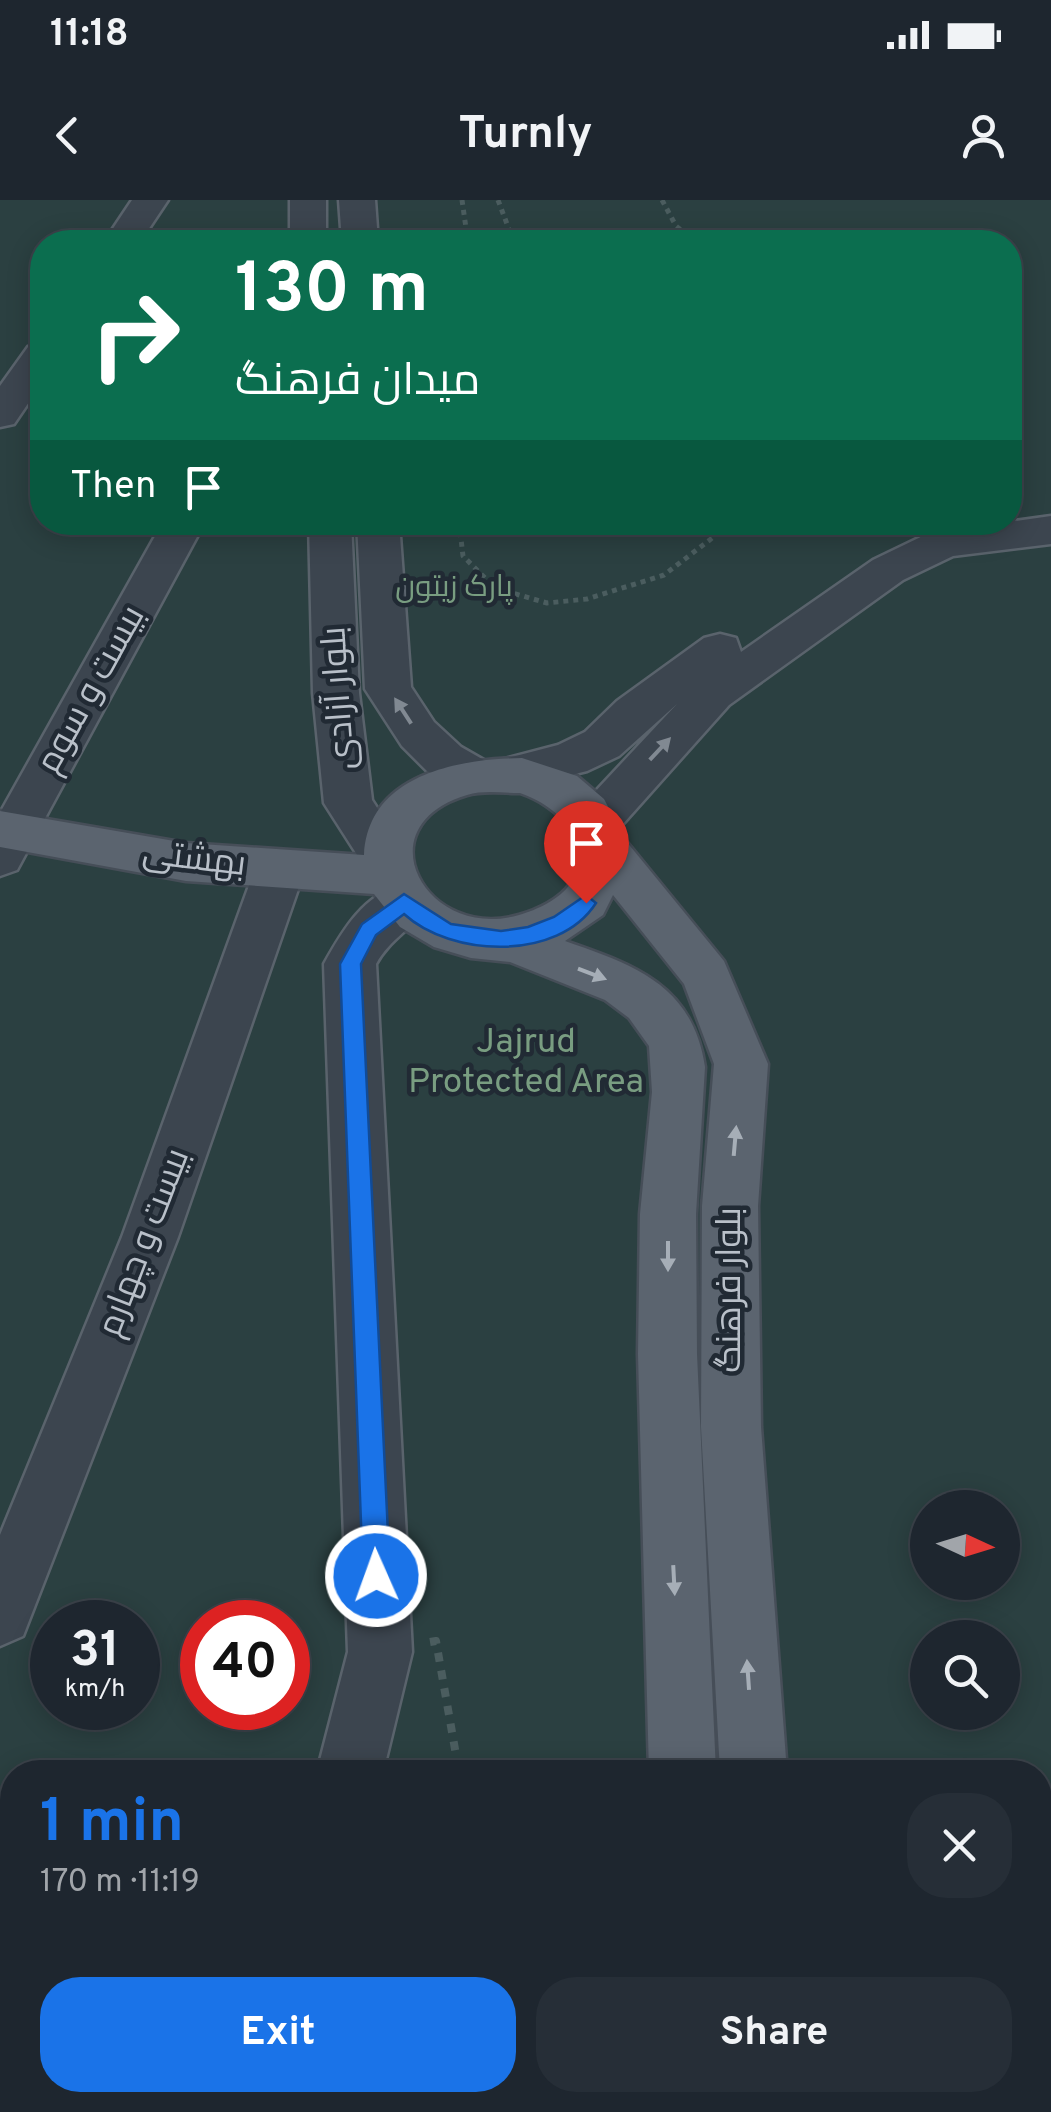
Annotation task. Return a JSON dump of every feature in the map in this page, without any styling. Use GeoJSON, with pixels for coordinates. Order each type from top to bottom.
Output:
{"type":"FeatureCollection","features":[{"type":"Feature","properties":{"kind":"main road"},"geometry":{"type":"LineString","coordinates":[[490,775],[539,780],[568,794],[600,836],[601,879],[586,903],[561,923],[530,935],[501,940],[472,938],[422,918],[393,880],[392,833],[410,806],[428,792],[490,775]]}},
{"type":"Feature","properties":{"kind":"main road","name":"بلوار فرهنگ"},"geometry":{"type":"LineString","coordinates":[[600,836],[706,975],[741,1064],[730,1206],[731,1427],[753,1760]]}},
{"type":"Feature","properties":{"kind":"main road","name":"بهشتی"},"geometry":{"type":"LineString","coordinates":[[5,839],[186,862],[393,880]]}},
{"type":"Feature","properties":{"kind":"main road","name":"بلوار فرهنگ"},"geometry":{"type":"LineString","coordinates":[[501,940],[631,989],[671,1032],[679,1076],[668,1211],[668,1427],[682,1760]]}},
{"type":"Feature","properties":{"kind":"street"},"geometry":{"type":"LineString","coordinates":[[130,230],[150,200]]}},
{"type":"Feature","properties":{"kind":"street"},"geometry":{"type":"LineString","coordinates":[[308,200],[308,230]]}},
{"type":"Feature","properties":{"kind":"street"},"geometry":{"type":"LineString","coordinates":[[358,200],[359,230]]}},
{"type":"Feature","properties":{"kind":"street"},"geometry":{"type":"LineString","coordinates":[[0,415],[30,372]]}},
{"type":"Feature","properties":{"kind":"street"},"geometry":{"type":"LineString","coordinates":[[1022,505],[1051,502]]}},
{"type":"Feature","properties":{"kind":"street"},"geometry":{"type":"LineString","coordinates":[[1022,534],[1051,530]]}},
{"type":"Feature","properties":{"kind":"street","name":"بیست و سوم"},"geometry":{"type":"LineString","coordinates":[[5,839],[177,535]]}},
{"type":"Feature","properties":{"kind":"street","name":"بلوار آزادی"},"geometry":{"type":"LineString","coordinates":[[330,535],[336,693],[348,802],[393,880]]}},
{"type":"Feature","properties":{"kind":"street","name":"بلوار آزادی"},"geometry":{"type":"LineString","coordinates":[[379,535],[388,689],[418,734],[444,758],[490,775]]}},
{"type":"Feature","properties":{"kind":"street"},"geometry":{"type":"LineString","coordinates":[[490,775],[570,759],[602,744],[634,713],[822,573],[900,535]]}},
{"type":"Feature","properties":{"kind":"street"},"geometry":{"type":"LineString","coordinates":[[600,836],[714,694],[888,570],[944,544],[1013,535]]}},
{"type":"Feature","properties":{"kind":"street","name":"بیست و چهارم"},"geometry":{"type":"LineString","coordinates":[[0,1614],[150,1237],[280,869]]}},
{"type":"Feature","properties":{"kind":"street"},"geometry":{"type":"LineString","coordinates":[[353,1760],[380,1652],[350,964],[393,880]]}},
{"type":"Feature","properties":{"kind":"path"},"geometry":{"type":"LineString","coordinates":[[462,200],[466,230]]}},
{"type":"Feature","properties":{"kind":"path"},"geometry":{"type":"LineString","coordinates":[[498,200],[509,230]]}},
{"type":"Feature","properties":{"kind":"path"},"geometry":{"type":"LineString","coordinates":[[662,200],[681,230]]}},
{"type":"Feature","properties":{"kind":"path"},"geometry":{"type":"LineString","coordinates":[[461,535],[463,556],[495,588],[546,603],[588,598],[664,575],[716,535]]}},
{"type":"Feature","properties":{"kind":"path"},"geometry":{"type":"LineString","coordinates":[[436,1641],[457,1760]]}},
{"type":"Feature","properties":{"kind":"green space","name":"Jajrud Protected Area"},"geometry":{"type":"Polygon","coordinates":[[[0,200],[1051,200],[1051,1760],[0,1760],[0,200]]]}},
{"type":"Feature","properties":{"kind":"route"},"geometry":{"type":"LineString","coordinates":[[376,1576],[350,964],[369,930],[404,902],[422,918],[445,930],[472,938],[501,940],[530,935],[561,923],[586,903]]}},
{"type":"Feature","properties":{"kind":"park label","name":"پارک زیتون"},"geometry":{"type":"Point","coordinates":[454,588]}}]}
